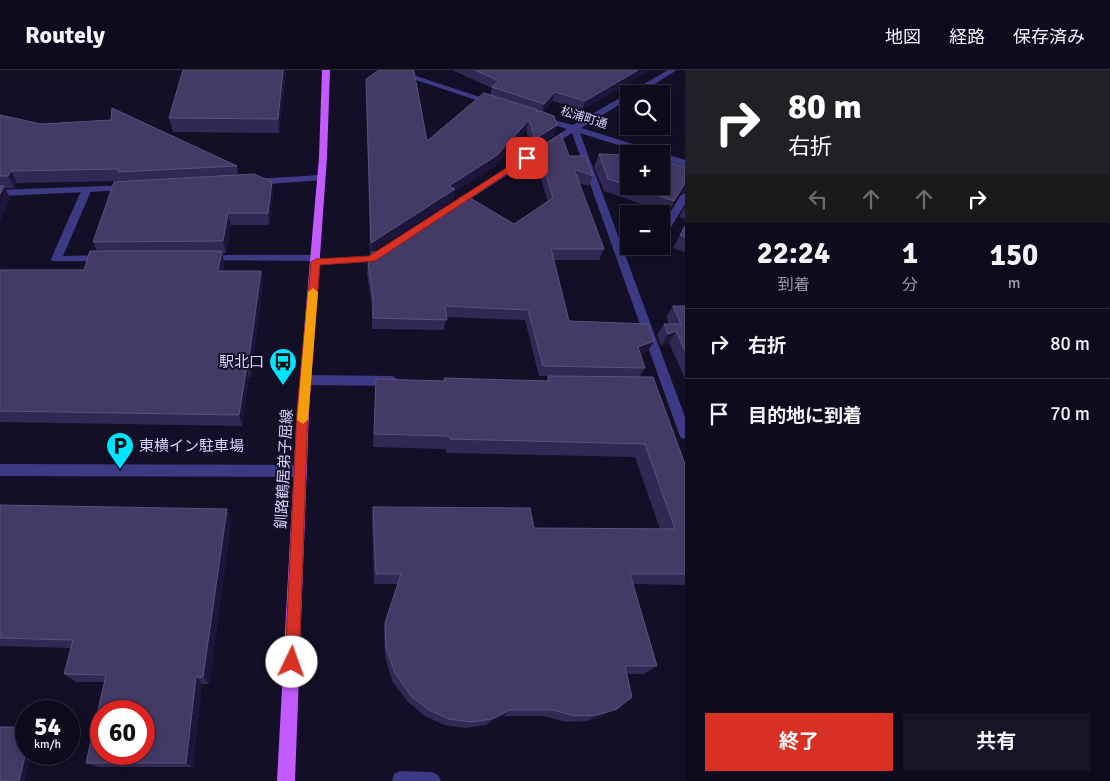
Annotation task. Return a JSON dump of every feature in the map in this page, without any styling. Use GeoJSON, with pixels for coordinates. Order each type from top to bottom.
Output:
{"type":"FeatureCollection","features":[{"type":"Feature","properties":{"kind":"main road","name":"釧路鶴居弟子屈線"},"geometry":{"type":"LineString","coordinates":[[286,781],[300,471],[324,157],[326,70]]}},
{"type":"Feature","properties":{"kind":"street"},"geometry":{"type":"LineString","coordinates":[[390,70],[500,105]]}},
{"type":"Feature","properties":{"kind":"street"},"geometry":{"type":"LineString","coordinates":[[648,85],[673,70]]}},
{"type":"Feature","properties":{"kind":"street"},"geometry":{"type":"LineString","coordinates":[[444,212],[574,128],[620,101]]}},
{"type":"Feature","properties":{"kind":"street","name":"松浦町通"},"geometry":{"type":"LineString","coordinates":[[537,116],[628,145]]}},
{"type":"Feature","properties":{"kind":"street"},"geometry":{"type":"LineString","coordinates":[[574,128],[662,385],[685,434]]}},
{"type":"Feature","properties":{"kind":"street"},"geometry":{"type":"LineString","coordinates":[[670,158],[685,163]]}},
{"type":"Feature","properties":{"kind":"street"},"geometry":{"type":"LineString","coordinates":[[242,182],[321,178]]}},
{"type":"Feature","properties":{"kind":"street"},"geometry":{"type":"LineString","coordinates":[[0,193],[135,188]]}},
{"type":"Feature","properties":{"kind":"street"},"geometry":{"type":"LineString","coordinates":[[86,191],[56,259],[114,258]]}},
{"type":"Feature","properties":{"kind":"street"},"geometry":{"type":"LineString","coordinates":[[670,222],[685,196]]}},
{"type":"Feature","properties":{"kind":"street"},"geometry":{"type":"LineString","coordinates":[[190,258],[372,259],[396,243]]}},
{"type":"Feature","properties":{"kind":"street"},"geometry":{"type":"LineString","coordinates":[[306,380],[403,382]]}},
{"type":"Feature","properties":{"kind":"street"},"geometry":{"type":"LineString","coordinates":[[0,470],[300,471]]}},
{"type":"Feature","properties":{"kind":"street"},"geometry":{"type":"LineString","coordinates":[[400,780],[432,781]]}},
{"type":"Feature","properties":{"kind":"building"},"geometry":{"type":"Polygon","coordinates":[[[183,70],[283,70],[278,119],[169,118],[183,70]]]}},
{"type":"Feature","properties":{"kind":"building"},"geometry":{"type":"Polygon","coordinates":[[[379,70],[414,71],[427,141],[484,93],[538,110],[536,112],[540,111],[554,116],[557,125],[535,139],[529,120],[497,155],[449,186],[455,189],[371,243],[366,79],[379,70]]]}},
{"type":"Feature","properties":{"kind":"building"},"geometry":{"type":"Polygon","coordinates":[[[475,70],[638,70],[585,101],[555,92],[544,104],[492,87],[499,81],[475,70]]]}},
{"type":"Feature","properties":{"kind":"building"},"geometry":{"type":"Polygon","coordinates":[[[112,108],[237,166],[118,172],[119,169],[11,171],[8,176],[0,176],[0,115],[41,124],[111,120],[112,108]]]}},
{"type":"Feature","properties":{"kind":"building"},"geometry":{"type":"Polygon","coordinates":[[[561,134],[569,156],[586,156],[593,176],[574,169],[604,249],[551,249],[569,321],[648,324],[654,341],[638,347],[645,368],[543,366],[528,310],[445,306],[447,320],[373,318],[373,297],[368,263],[372,260],[371,252],[377,252],[465,195],[514,224],[553,198],[538,148],[561,134]]]}},
{"type":"Feature","properties":{"kind":"building"},"geometry":{"type":"Polygon","coordinates":[[[599,154],[620,155],[620,183],[608,179],[599,154]]]}},
{"type":"Feature","properties":{"kind":"building"},"geometry":{"type":"Polygon","coordinates":[[[670,162],[685,167],[685,183],[674,201],[656,195],[670,195],[670,162]]]}},
{"type":"Feature","properties":{"kind":"building"},"geometry":{"type":"Polygon","coordinates":[[[254,174],[272,182],[268,213],[228,213],[223,241],[93,242],[114,182],[254,174]]]}},
{"type":"Feature","properties":{"kind":"building"},"geometry":{"type":"Polygon","coordinates":[[[0,186],[4,186],[0,194],[0,186]]]}},
{"type":"Feature","properties":{"kind":"building"},"geometry":{"type":"Polygon","coordinates":[[[685,226],[685,237],[680,235],[685,226]]]}},
{"type":"Feature","properties":{"kind":"building"},"geometry":{"type":"Polygon","coordinates":[[[90,251],[222,251],[218,271],[261,271],[239,415],[0,411],[0,270],[84,270],[90,251]]]}},
{"type":"Feature","properties":{"kind":"building"},"geometry":{"type":"Polygon","coordinates":[[[673,306],[685,306],[685,351],[676,331],[668,334],[664,324],[681,324],[673,306]]]}},
{"type":"Feature","properties":{"kind":"building"},"geometry":{"type":"Polygon","coordinates":[[[548,376],[653,377],[685,464],[685,574],[630,574],[657,666],[625,666],[632,697],[617,709],[597,715],[575,716],[553,710],[510,710],[492,719],[471,722],[449,719],[429,710],[411,696],[395,673],[386,648],[385,623],[401,574],[376,574],[373,507],[530,508],[534,528],[675,529],[645,444],[450,439],[449,436],[374,434],[376,379],[445,381],[444,378],[549,381],[548,376]]]}},
{"type":"Feature","properties":{"kind":"building"},"geometry":{"type":"Polygon","coordinates":[[[0,505],[227,509],[203,677],[196,677],[186,763],[155,763],[155,700],[100,700],[106,675],[64,674],[73,640],[0,638],[0,505]]]}},
{"type":"Feature","properties":{"kind":"building"},"geometry":{"type":"Polygon","coordinates":[[[0,727],[15,727],[15,765],[23,765],[19,781],[0,781],[0,727]]]}},
{"type":"Feature","properties":{"kind":"building"},"geometry":{"type":"Polygon","coordinates":[[[90,745],[90,763],[86,763],[90,745]]]}},
{"type":"Feature","properties":{"kind":"slow traffic"},"geometry":{"type":"LineString","coordinates":[[303,420],[313,292]]}},
{"type":"Feature","properties":{"kind":"place","name":"駅北口"},"geometry":{"type":"Point","coordinates":[283,386]}},
{"type":"Feature","properties":{"kind":"place","name":"東横イン駐車場"},"geometry":{"type":"Point","coordinates":[120,470]}},
{"type":"Feature","properties":{"kind":"route"},"geometry":{"type":"LineString","coordinates":[[292,662],[303,411],[316,262],[372,259],[527,158]]}}]}
